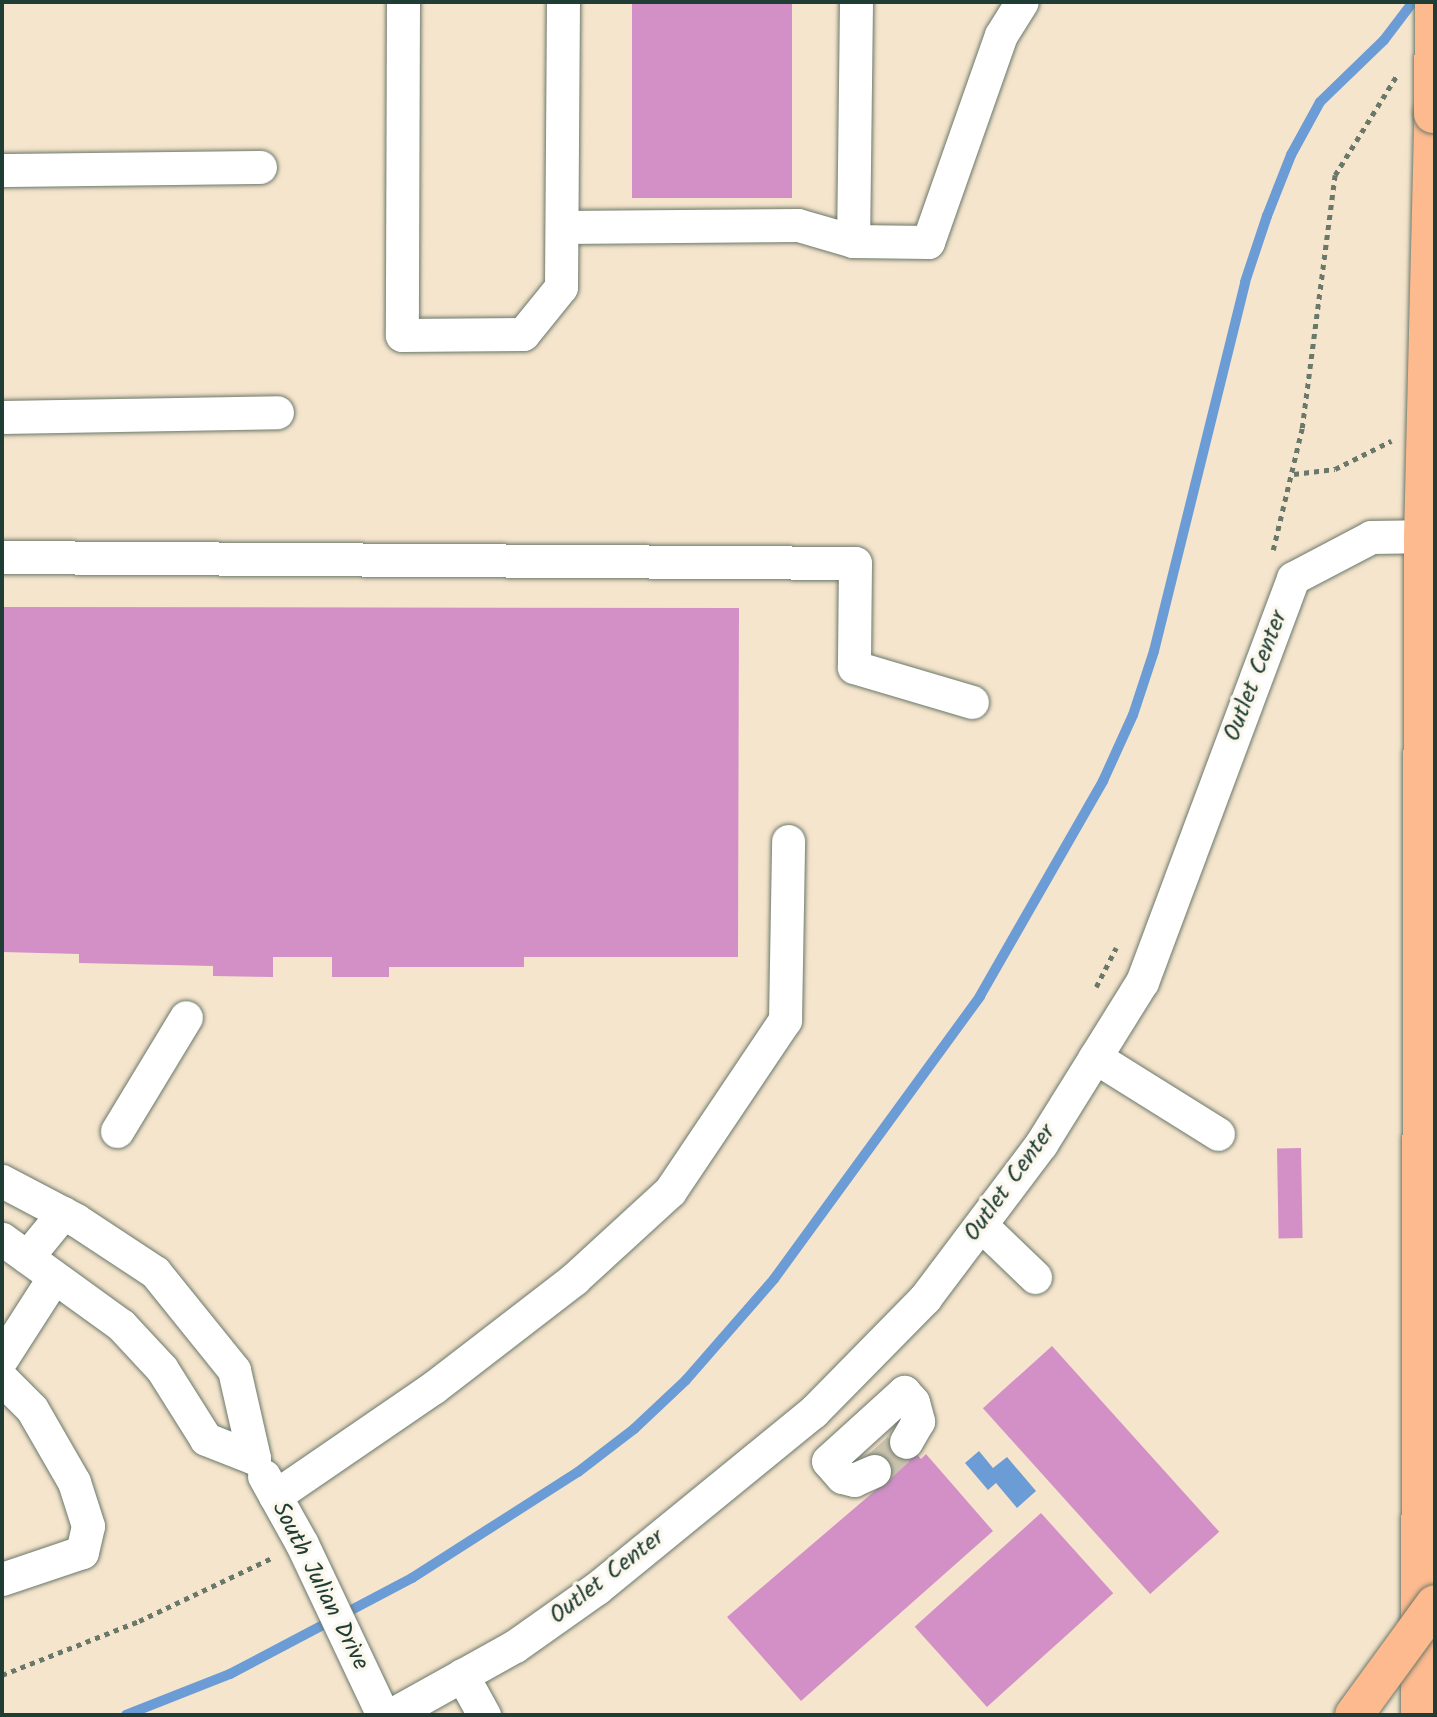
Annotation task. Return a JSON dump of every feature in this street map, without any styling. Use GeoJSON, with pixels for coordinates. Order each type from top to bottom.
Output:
{"type":"FeatureCollection","features":[{"type":"Feature","properties":{"kind":"main road"},"geometry":{"type":"LineString","coordinates":[[1420,1715],[1434,2]]}},
{"type":"Feature","properties":{"kind":"main road"},"geometry":{"type":"LineString","coordinates":[[1354,1715],[1435,1604]]}},
{"type":"Feature","properties":{"kind":"main road"},"geometry":{"type":"LineString","coordinates":[[1384,1715],[1435,1638]]}},
{"type":"Feature","properties":{"kind":"street"},"geometry":{"type":"LineString","coordinates":[[403,2],[402,335],[523,334],[561,287],[563,2]]}},
{"type":"Feature","properties":{"kind":"street"},"geometry":{"type":"LineString","coordinates":[[853,241],[856,2]]}},
{"type":"Feature","properties":{"kind":"street"},"geometry":{"type":"LineString","coordinates":[[1001,2],[1001,35]]}},
{"type":"Feature","properties":{"kind":"street"},"geometry":{"type":"LineString","coordinates":[[562,226],[798,225],[853,241],[928,242],[1001,35],[1022,2]]}},
{"type":"Feature","properties":{"kind":"street"},"geometry":{"type":"LineString","coordinates":[[2,170],[260,167]]}},
{"type":"Feature","properties":{"kind":"street"},"geometry":{"type":"LineString","coordinates":[[2,417],[277,412]]}},
{"type":"Feature","properties":{"kind":"street","name":"Outlet Center"},"geometry":{"type":"LineString","coordinates":[[391,1715],[515,1646],[597,1588],[813,1412],[925,1298],[1041,1144],[1142,982],[1293,578],[1371,537],[1429,536]]}},
{"type":"Feature","properties":{"kind":"street"},"geometry":{"type":"LineString","coordinates":[[2,556],[855,563],[854,667],[972,702]]}},
{"type":"Feature","properties":{"kind":"street"},"geometry":{"type":"LineString","coordinates":[[275,1496],[433,1387],[574,1279],[670,1191],[785,1020],[788,841]]}},
{"type":"Feature","properties":{"kind":"street"},"geometry":{"type":"LineString","coordinates":[[117,1131],[186,1017]]}},
{"type":"Feature","properties":{"kind":"street"},"geometry":{"type":"LineString","coordinates":[[1095,1057],[1218,1134]]}},
{"type":"Feature","properties":{"kind":"street","name":"South Julian Drive"},"geometry":{"type":"LineString","coordinates":[[2,1181],[63,1213],[155,1272],[234,1370],[254,1458],[302,1544],[319,1585],[383,1715]]}},
{"type":"Feature","properties":{"kind":"street"},"geometry":{"type":"LineString","coordinates":[[63,1213],[14,1248],[121,1325],[162,1369],[206,1439],[254,1458]]}},
{"type":"Feature","properties":{"kind":"street"},"geometry":{"type":"LineString","coordinates":[[981,1225],[1035,1277]]}},
{"type":"Feature","properties":{"kind":"street"},"geometry":{"type":"LineString","coordinates":[[2,1358],[54,1277]]}},
{"type":"Feature","properties":{"kind":"street"},"geometry":{"type":"LineString","coordinates":[[2,1379],[32,1409],[74,1482],[88,1526],[82,1552],[2,1579]]}},
{"type":"Feature","properties":{"kind":"street"},"geometry":{"type":"LineString","coordinates":[[874,1471],[854,1480],[842,1476],[828,1461],[904,1392],[913,1402],[918,1421],[905,1442]]}},
{"type":"Feature","properties":{"kind":"street"},"geometry":{"type":"LineString","coordinates":[[463,1675],[484,1715]]}},
{"type":"Feature","properties":{"kind":"path"},"geometry":{"type":"LineString","coordinates":[[1271,556],[1294,474],[1335,175],[1376,104],[1406,64]]}},
{"type":"Feature","properties":{"kind":"path"},"geometry":{"type":"LineString","coordinates":[[1294,474],[1335,469],[1393,440]]}},
{"type":"Feature","properties":{"kind":"path"},"geometry":{"type":"LineString","coordinates":[[1093,993],[1119,943]]}},
{"type":"Feature","properties":{"kind":"path"},"geometry":{"type":"LineString","coordinates":[[2,1675],[139,1621],[302,1544]]}},
{"type":"Feature","properties":{"kind":"water"},"geometry":{"type":"Polygon","coordinates":[[[979,1451],[993,1468],[1007,1457],[1036,1491],[1017,1508],[996,1483],[988,1490],[965,1463],[979,1451]]]}},
{"type":"Feature","properties":{"kind":"building"},"geometry":{"type":"Polygon","coordinates":[[[632,2],[792,2],[792,198],[632,198],[632,2]]]}},
{"type":"Feature","properties":{"kind":"building"},"geometry":{"type":"Polygon","coordinates":[[[2,607],[739,608],[738,957],[524,957],[524,967],[389,967],[389,977],[332,977],[332,957],[273,957],[273,977],[213,976],[213,966],[79,963],[79,954],[2,952],[2,607]]]}},
{"type":"Feature","properties":{"kind":"building"},"geometry":{"type":"Polygon","coordinates":[[[1277,1148],[1301,1148],[1303,1238],[1279,1238],[1277,1148]]]}},
{"type":"Feature","properties":{"kind":"building"},"geometry":{"type":"Polygon","coordinates":[[[1052,1346],[1219,1532],[1150,1594],[983,1408],[1052,1346]]]}},
{"type":"Feature","properties":{"kind":"building"},"geometry":{"type":"Polygon","coordinates":[[[898,1433],[921,1459],[926,1454],[993,1531],[801,1701],[727,1617],[884,1483],[865,1461],[898,1433]]]}},
{"type":"Feature","properties":{"kind":"building"},"geometry":{"type":"Polygon","coordinates":[[[1041,1513],[1113,1593],[987,1707],[915,1627],[1041,1513]]]}},
{"type":"Feature","properties":{"kind":"waterway"},"geometry":{"type":"LineString","coordinates":[[126,1715],[230,1674],[412,1578],[578,1472],[634,1429],[686,1380],[774,1279],[980,996],[1103,781],[1133,715],[1154,651],[1245,282],[1291,155],[1320,102],[1384,40],[1413,2]]}},
{"type":"Feature","properties":{"kind":"tunnel"},"geometry":{"type":"LineString","coordinates":[[874,1471],[906,1442]]}}]}
